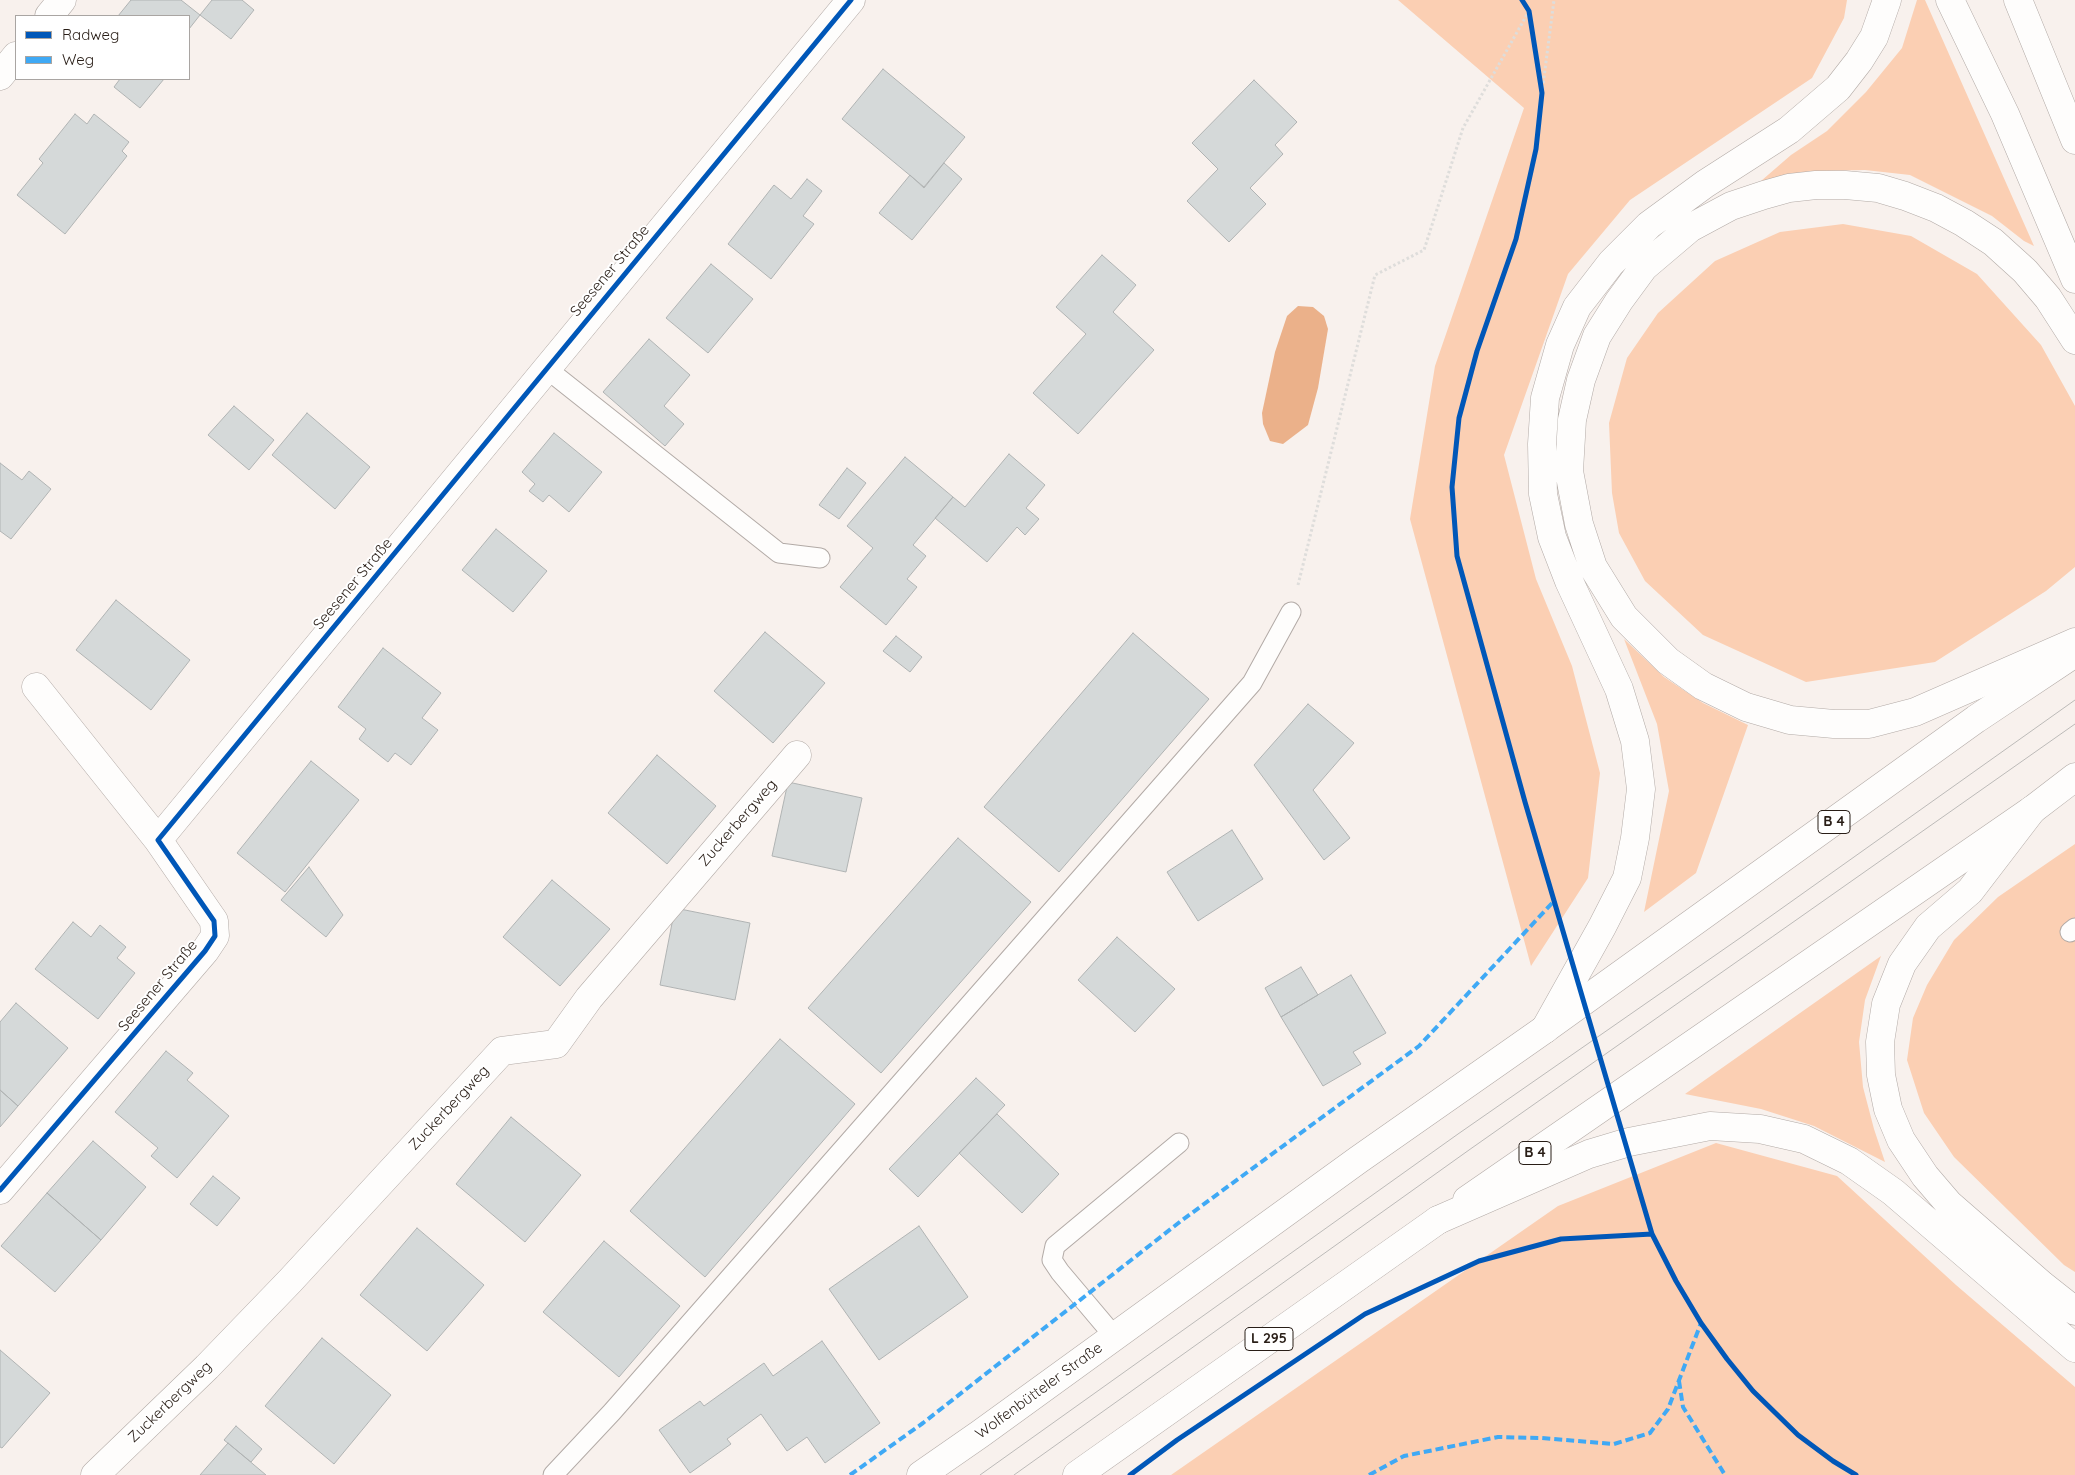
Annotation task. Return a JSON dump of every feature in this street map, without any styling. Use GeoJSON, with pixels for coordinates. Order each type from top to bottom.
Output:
{"type":"FeatureCollection","features":[{"type":"Feature","properties":{"kind":"main road"},"geometry":{"type":"LineString","coordinates":[[50,15],[62,0]]}},
{"type":"Feature","properties":{"kind":"main road","name":"Seesener Straße"},"geometry":{"type":"LineString","coordinates":[[158,840],[851,0]]}},
{"type":"Feature","properties":{"kind":"main road"},"geometry":{"type":"LineString","coordinates":[[1545,1029],[1627,878],[1635,838],[1641,789],[1635,741],[1619,688],[1569,581],[1552,537],[1543,494],[1542,444],[1545,398],[1560,345],[1577,307],[1611,263],[1649,225],[1705,184],[1789,130],[1838,88],[1859,61],[1874,37],[1887,0]]}},
{"type":"Feature","properties":{"kind":"main road"},"geometry":{"type":"LineString","coordinates":[[1950,0],[2005,114],[2075,279]]}},
{"type":"Feature","properties":{"kind":"main road"},"geometry":{"type":"LineString","coordinates":[[2018,0],[2075,140]]}},
{"type":"Feature","properties":{"kind":"main road"},"geometry":{"type":"LineString","coordinates":[[0,76],[15,57]]}},
{"type":"Feature","properties":{"kind":"main road"},"geometry":{"type":"LineString","coordinates":[[2075,340],[2048,298],[2025,271],[1993,242],[1936,208],[1878,188],[1854,186],[1816,185],[1789,188],[1764,194],[1730,206],[1690,228],[1644,267],[1619,300],[1597,336],[1581,380],[1572,420],[1569,471],[1579,524],[1593,567],[1624,617],[1668,661],[1703,686],[1746,707],[1790,720],[1834,724],[1869,724],[1916,712],[2075,642]]}},
{"type":"Feature","properties":{"kind":"main road","name":"B 4"},"geometry":{"type":"LineString","coordinates":[[1545,1029],[1976,719],[2075,653]]}},
{"type":"Feature","properties":{"kind":"main road","name":"Seesener Straße"},"geometry":{"type":"LineString","coordinates":[[0,1190],[205,951],[215,936],[214,921],[158,840],[36,687]]}},
{"type":"Feature","properties":{"kind":"main road","name":"Zuckerbergweg"},"geometry":{"type":"LineString","coordinates":[[95,1475],[207,1367],[290,1281],[502,1051],[556,1044],[588,998],[797,754]]}},
{"type":"Feature","properties":{"kind":"main road","name":"B 4"},"geometry":{"type":"LineString","coordinates":[[1438,1220],[2032,810],[2075,777]]}},
{"type":"Feature","properties":{"kind":"main road"},"geometry":{"type":"LineString","coordinates":[[2032,810],[1970,891],[1928,927],[1902,964],[1886,1004],[1880,1042],[1881,1075],[1888,1109],[1901,1140],[1925,1176],[1950,1204],[2042,1285],[2075,1311]]}},
{"type":"Feature","properties":{"kind":"main road","name":"Wolfenbütteler Straße"},"geometry":{"type":"LineString","coordinates":[[920,1475],[1358,1160],[1545,1029]]}},
{"type":"Feature","properties":{"kind":"main road"},"geometry":{"type":"LineString","coordinates":[[1438,1220],[1589,1154],[1629,1142],[1710,1126],[1760,1129],[1804,1139],[1849,1161],[1893,1192],[2075,1348]]}},
{"type":"Feature","properties":{"kind":"main road","name":"L 295"},"geometry":{"type":"LineString","coordinates":[[1077,1475],[1438,1220]]}},
{"type":"Feature","properties":{"kind":"lane"},"geometry":{"type":"LineString","coordinates":[[547,369],[779,553],[820,558]]}},
{"type":"Feature","properties":{"kind":"lane"},"geometry":{"type":"LineString","coordinates":[[553,1475],[625,1397],[1252,683],[1291,612]]}},
{"type":"Feature","properties":{"kind":"lane"},"geometry":{"type":"LineString","coordinates":[[1114,1336],[1052,1260],[1055,1246],[1179,1143]]}},
{"type":"Feature","properties":{"kind":"path"},"geometry":{"type":"LineString","coordinates":[[1542,93],[1554,0]]}},
{"type":"Feature","properties":{"kind":"path"},"geometry":{"type":"LineString","coordinates":[[1291,612],[1375,274],[1424,250],[1463,128],[1528,11]]}},
{"type":"Feature","properties":{"kind":"shaded area"},"geometry":{"type":"Polygon","coordinates":[[[1398,0],[1847,0],[1844,18],[1812,78],[1630,200],[1568,274],[1504,455],[1536,579],[1572,666],[1600,773],[1588,878],[1531,966],[1410,519],[1435,366],[1524,108],[1398,0]]]}},
{"type":"Feature","properties":{"kind":"shaded area"},"geometry":{"type":"Polygon","coordinates":[[[1917,0],[1925,0],[2034,246],[2024,241],[1992,216],[1910,175],[1865,170],[1815,171],[1761,181],[1791,155],[1827,131],[1866,92],[1902,48],[1917,0]]]}},
{"type":"Feature","properties":{"kind":"shaded area"},"geometry":{"type":"Polygon","coordinates":[[[1843,224],[1911,236],[1977,274],[2041,345],[2075,406],[2075,567],[2046,591],[1935,662],[1806,682],[1703,635],[1645,581],[1619,533],[1612,493],[1609,423],[1627,358],[1658,313],[1715,261],[1780,232],[1843,224]]]}},
{"type":"Feature","properties":{"kind":"shaded area"},"geometry":{"type":"Polygon","coordinates":[[[1298,306],[1313,307],[1324,316],[1328,329],[1318,388],[1308,425],[1283,444],[1270,441],[1263,424],[1262,413],[1275,352],[1287,316],[1298,306]]]}},
{"type":"Feature","properties":{"kind":"shaded area"},"geometry":{"type":"Polygon","coordinates":[[[1624,639],[1664,677],[1703,703],[1748,725],[1696,873],[1644,912],[1669,791],[1657,724],[1624,639]]]}},
{"type":"Feature","properties":{"kind":"shaded area"},"geometry":{"type":"Polygon","coordinates":[[[2075,844],[2075,1272],[2064,1265],[1954,1157],[1924,1113],[1907,1060],[1913,1018],[1927,985],[1954,940],[1998,897],[2075,844]]]}},
{"type":"Feature","properties":{"kind":"shaded area"},"geometry":{"type":"Polygon","coordinates":[[[1881,956],[1865,1000],[1859,1042],[1863,1087],[1885,1162],[1814,1126],[1761,1109],[1685,1094],[1881,956]]]}},
{"type":"Feature","properties":{"kind":"shaded area"},"geometry":{"type":"Polygon","coordinates":[[[1716,1143],[1837,1176],[1956,1285],[2075,1387],[2075,1475],[1171,1475],[1558,1206],[1716,1143]]]}},
{"type":"Feature","properties":{"kind":"building"},"geometry":{"type":"Polygon","coordinates":[[[131,0],[181,0],[200,15],[190,28],[190,15],[119,15],[131,0]]]}},
{"type":"Feature","properties":{"kind":"building"},"geometry":{"type":"Polygon","coordinates":[[[212,0],[242,0],[254,10],[231,39],[200,15],[212,0]]]}},
{"type":"Feature","properties":{"kind":"building"},"geometry":{"type":"Polygon","coordinates":[[[883,69],[965,137],[924,187],[842,119],[883,69]]]}},
{"type":"Feature","properties":{"kind":"building"},"geometry":{"type":"Polygon","coordinates":[[[119,80],[163,80],[140,108],[114,87],[119,80]]]}},
{"type":"Feature","properties":{"kind":"building"},"geometry":{"type":"Polygon","coordinates":[[[1254,80],[1297,122],[1275,145],[1283,154],[1250,188],[1266,204],[1229,242],[1187,201],[1218,169],[1192,143],[1254,80]]]}},
{"type":"Feature","properties":{"kind":"building"},"geometry":{"type":"Polygon","coordinates":[[[75,114],[87,124],[94,114],[129,142],[122,151],[127,156],[65,234],[17,195],[43,163],[39,159],[75,114]]]}},
{"type":"Feature","properties":{"kind":"building"},"geometry":{"type":"Polygon","coordinates":[[[944,163],[962,179],[912,240],[879,213],[910,175],[924,188],[944,163]]]}},
{"type":"Feature","properties":{"kind":"building"},"geometry":{"type":"Polygon","coordinates":[[[807,179],[822,191],[803,216],[814,224],[771,279],[728,244],[774,185],[791,199],[807,179]]]}},
{"type":"Feature","properties":{"kind":"building"},"geometry":{"type":"Polygon","coordinates":[[[1102,255],[1136,285],[1113,312],[1154,350],[1078,434],[1033,393],[1086,334],[1056,307],[1102,255]]]}},
{"type":"Feature","properties":{"kind":"building"},"geometry":{"type":"Polygon","coordinates":[[[711,264],[753,299],[708,353],[666,318],[711,264]]]}},
{"type":"Feature","properties":{"kind":"building"},"geometry":{"type":"Polygon","coordinates":[[[649,339],[690,375],[664,406],[684,424],[665,446],[603,392],[649,339]]]}},
{"type":"Feature","properties":{"kind":"building"},"geometry":{"type":"Polygon","coordinates":[[[234,406],[274,440],[249,470],[208,435],[234,406]]]}},
{"type":"Feature","properties":{"kind":"building"},"geometry":{"type":"Polygon","coordinates":[[[307,413],[370,467],[335,509],[272,455],[307,413]]]}},
{"type":"Feature","properties":{"kind":"building"},"geometry":{"type":"Polygon","coordinates":[[[554,433],[602,472],[569,512],[549,495],[543,502],[529,491],[535,484],[522,472],[554,433]]]}},
{"type":"Feature","properties":{"kind":"building"},"geometry":{"type":"Polygon","coordinates":[[[1009,454],[1045,485],[1026,508],[1039,519],[1025,535],[1017,527],[987,562],[935,518],[953,497],[965,507],[1009,454]]]}},
{"type":"Feature","properties":{"kind":"building"},"geometry":{"type":"Polygon","coordinates":[[[905,457],[953,497],[913,545],[926,556],[907,579],[917,587],[886,625],[840,587],[873,548],[847,526],[905,457]]]}},
{"type":"Feature","properties":{"kind":"building"},"geometry":{"type":"Polygon","coordinates":[[[0,463],[22,480],[29,471],[51,489],[11,539],[0,531],[0,463]]]}},
{"type":"Feature","properties":{"kind":"building"},"geometry":{"type":"Polygon","coordinates":[[[847,468],[866,483],[839,519],[819,505],[847,468]]]}},
{"type":"Feature","properties":{"kind":"building"},"geometry":{"type":"Polygon","coordinates":[[[496,529],[547,571],[513,612],[462,570],[496,529]]]}},
{"type":"Feature","properties":{"kind":"building"},"geometry":{"type":"Polygon","coordinates":[[[116,600],[190,660],[151,710],[76,650],[116,600]]]}},
{"type":"Feature","properties":{"kind":"building"},"geometry":{"type":"Polygon","coordinates":[[[765,632],[825,683],[773,743],[714,691],[765,632]]]}},
{"type":"Feature","properties":{"kind":"building"},"geometry":{"type":"Polygon","coordinates":[[[1133,633],[1209,699],[1059,872],[984,807],[1133,633]]]}},
{"type":"Feature","properties":{"kind":"building"},"geometry":{"type":"Polygon","coordinates":[[[896,636],[922,657],[910,672],[883,651],[896,636]]]}},
{"type":"Feature","properties":{"kind":"building"},"geometry":{"type":"Polygon","coordinates":[[[383,648],[441,693],[422,718],[438,730],[411,765],[395,753],[388,762],[359,739],[366,729],[338,707],[383,648]]]}},
{"type":"Feature","properties":{"kind":"building"},"geometry":{"type":"Polygon","coordinates":[[[1308,704],[1354,743],[1313,790],[1350,838],[1324,860],[1254,765],[1308,704]]]}},
{"type":"Feature","properties":{"kind":"building"},"geometry":{"type":"Polygon","coordinates":[[[657,755],[716,806],[667,864],[608,813],[657,755]]]}},
{"type":"Feature","properties":{"kind":"building"},"geometry":{"type":"Polygon","coordinates":[[[311,761],[359,800],[285,892],[237,853],[311,761]]]}},
{"type":"Feature","properties":{"kind":"building"},"geometry":{"type":"Polygon","coordinates":[[[788,782],[862,798],[846,872],[772,856],[788,782]]]}},
{"type":"Feature","properties":{"kind":"building"},"geometry":{"type":"Polygon","coordinates":[[[1232,830],[1263,879],[1198,921],[1167,872],[1232,830]]]}},
{"type":"Feature","properties":{"kind":"building"},"geometry":{"type":"Polygon","coordinates":[[[958,838],[1031,902],[881,1073],[808,1008],[958,838]]]}},
{"type":"Feature","properties":{"kind":"building"},"geometry":{"type":"Polygon","coordinates":[[[309,867],[343,915],[326,937],[281,900],[309,867]]]}},
{"type":"Feature","properties":{"kind":"building"},"geometry":{"type":"Polygon","coordinates":[[[552,880],[610,929],[560,986],[503,937],[552,880]]]}},
{"type":"Feature","properties":{"kind":"building"},"geometry":{"type":"Polygon","coordinates":[[[675,908],[750,923],[735,1000],[660,985],[675,908]]]}},
{"type":"Feature","properties":{"kind":"building"},"geometry":{"type":"Polygon","coordinates":[[[73,922],[91,937],[100,925],[126,947],[117,958],[135,973],[98,1019],[35,969],[73,922]]]}},
{"type":"Feature","properties":{"kind":"building"},"geometry":{"type":"Polygon","coordinates":[[[1117,937],[1175,989],[1135,1032],[1078,980],[1117,937]]]}},
{"type":"Feature","properties":{"kind":"building"},"geometry":{"type":"Polygon","coordinates":[[[1301,967],[1318,995],[1281,1017],[1265,988],[1301,967]]]}},
{"type":"Feature","properties":{"kind":"building"},"geometry":{"type":"Polygon","coordinates":[[[1351,975],[1386,1033],[1353,1052],[1361,1064],[1323,1086],[1281,1017],[1351,975]]]}},
{"type":"Feature","properties":{"kind":"building"},"geometry":{"type":"Polygon","coordinates":[[[16,1003],[68,1048],[18,1106],[0,1090],[0,1022],[16,1003]]]}},
{"type":"Feature","properties":{"kind":"building"},"geometry":{"type":"Polygon","coordinates":[[[780,1039],[855,1104],[705,1277],[630,1211],[780,1039]]]}},
{"type":"Feature","properties":{"kind":"building"},"geometry":{"type":"Polygon","coordinates":[[[166,1051],[193,1073],[187,1080],[229,1116],[177,1178],[151,1156],[158,1148],[115,1112],[166,1051]]]}},
{"type":"Feature","properties":{"kind":"building"},"geometry":{"type":"Polygon","coordinates":[[[976,1078],[1005,1105],[918,1197],[889,1169],[976,1078]]]}},
{"type":"Feature","properties":{"kind":"building"},"geometry":{"type":"Polygon","coordinates":[[[0,1090],[18,1106],[0,1127],[0,1090]]]}},
{"type":"Feature","properties":{"kind":"building"},"geometry":{"type":"Polygon","coordinates":[[[997,1114],[1059,1174],[1022,1213],[959,1153],[997,1114]]]}},
{"type":"Feature","properties":{"kind":"building"},"geometry":{"type":"Polygon","coordinates":[[[511,1117],[581,1175],[525,1242],[456,1184],[511,1117]]]}},
{"type":"Feature","properties":{"kind":"building"},"geometry":{"type":"Polygon","coordinates":[[[93,1141],[146,1187],[101,1240],[47,1193],[93,1141]]]}},
{"type":"Feature","properties":{"kind":"building"},"geometry":{"type":"Polygon","coordinates":[[[213,1176],[240,1198],[217,1226],[190,1204],[213,1176]]]}},
{"type":"Feature","properties":{"kind":"building"},"geometry":{"type":"Polygon","coordinates":[[[47,1193],[101,1240],[55,1292],[1,1246],[47,1193]]]}},
{"type":"Feature","properties":{"kind":"building"},"geometry":{"type":"Polygon","coordinates":[[[919,1226],[968,1297],[879,1360],[829,1289],[919,1226]]]}},
{"type":"Feature","properties":{"kind":"building"},"geometry":{"type":"Polygon","coordinates":[[[417,1228],[484,1285],[427,1351],[360,1295],[417,1228]]]}},
{"type":"Feature","properties":{"kind":"building"},"geometry":{"type":"Polygon","coordinates":[[[604,1241],[680,1306],[619,1377],[543,1312],[604,1241]]]}},
{"type":"Feature","properties":{"kind":"building"},"geometry":{"type":"Polygon","coordinates":[[[322,1338],[391,1395],[334,1464],[265,1406],[322,1338]]]}},
{"type":"Feature","properties":{"kind":"building"},"geometry":{"type":"Polygon","coordinates":[[[822,1341],[880,1423],[825,1463],[807,1437],[787,1451],[761,1414],[727,1439],[731,1444],[690,1473],[659,1430],[700,1401],[704,1406],[764,1363],[773,1376],[822,1341]]]}},
{"type":"Feature","properties":{"kind":"building"},"geometry":{"type":"Polygon","coordinates":[[[0,1350],[50,1393],[2,1448],[0,1447],[0,1350]]]}},
{"type":"Feature","properties":{"kind":"building"},"geometry":{"type":"Polygon","coordinates":[[[236,1426],[262,1449],[251,1462],[224,1440],[236,1426]]]}},
{"type":"Feature","properties":{"kind":"building"},"geometry":{"type":"Polygon","coordinates":[[[228,1443],[266,1475],[200,1475],[228,1443]]]}},
{"type":"Feature","properties":{"kind":"tram line"},"geometry":{"type":"LineString","coordinates":[[980,1475],[1458,1134],[1740,938],[2075,700]]}},
{"type":"Feature","properties":{"kind":"tram line"},"geometry":{"type":"LineString","coordinates":[[1014,1475],[1469,1150],[2075,724]]}},
{"type":"Feature","properties":{"kind":"marked path"},"geometry":{"type":"LineString","coordinates":[[850,1475],[923,1423],[1181,1221],[1419,1046],[1555,900]]}},
{"type":"Feature","properties":{"kind":"marked path"},"geometry":{"type":"LineString","coordinates":[[1369,1475],[1404,1456],[1498,1437],[1541,1438],[1614,1444],[1650,1433],[1668,1409],[1701,1323]]}},
{"type":"Feature","properties":{"kind":"marked path"},"geometry":{"type":"LineString","coordinates":[[1679,1381],[1683,1407],[1725,1475]]}},
{"type":"Feature","properties":{"kind":"cycle path"},"geometry":{"type":"LineString","coordinates":[[0,1190],[205,951],[215,936],[214,921],[158,840],[851,0]]}},
{"type":"Feature","properties":{"kind":"cycle path"},"geometry":{"type":"LineString","coordinates":[[1522,0],[1529,11],[1542,93],[1536,149],[1516,239],[1477,351],[1459,418],[1452,487],[1457,556],[1525,802],[1652,1234],[1676,1281],[1701,1323],[1753,1391],[1798,1435],[1833,1461],[1856,1475]]}},
{"type":"Feature","properties":{"kind":"cycle path"},"geometry":{"type":"LineString","coordinates":[[1130,1475],[1177,1440],[1365,1314],[1479,1261],[1561,1239],[1652,1234]]}}]}
